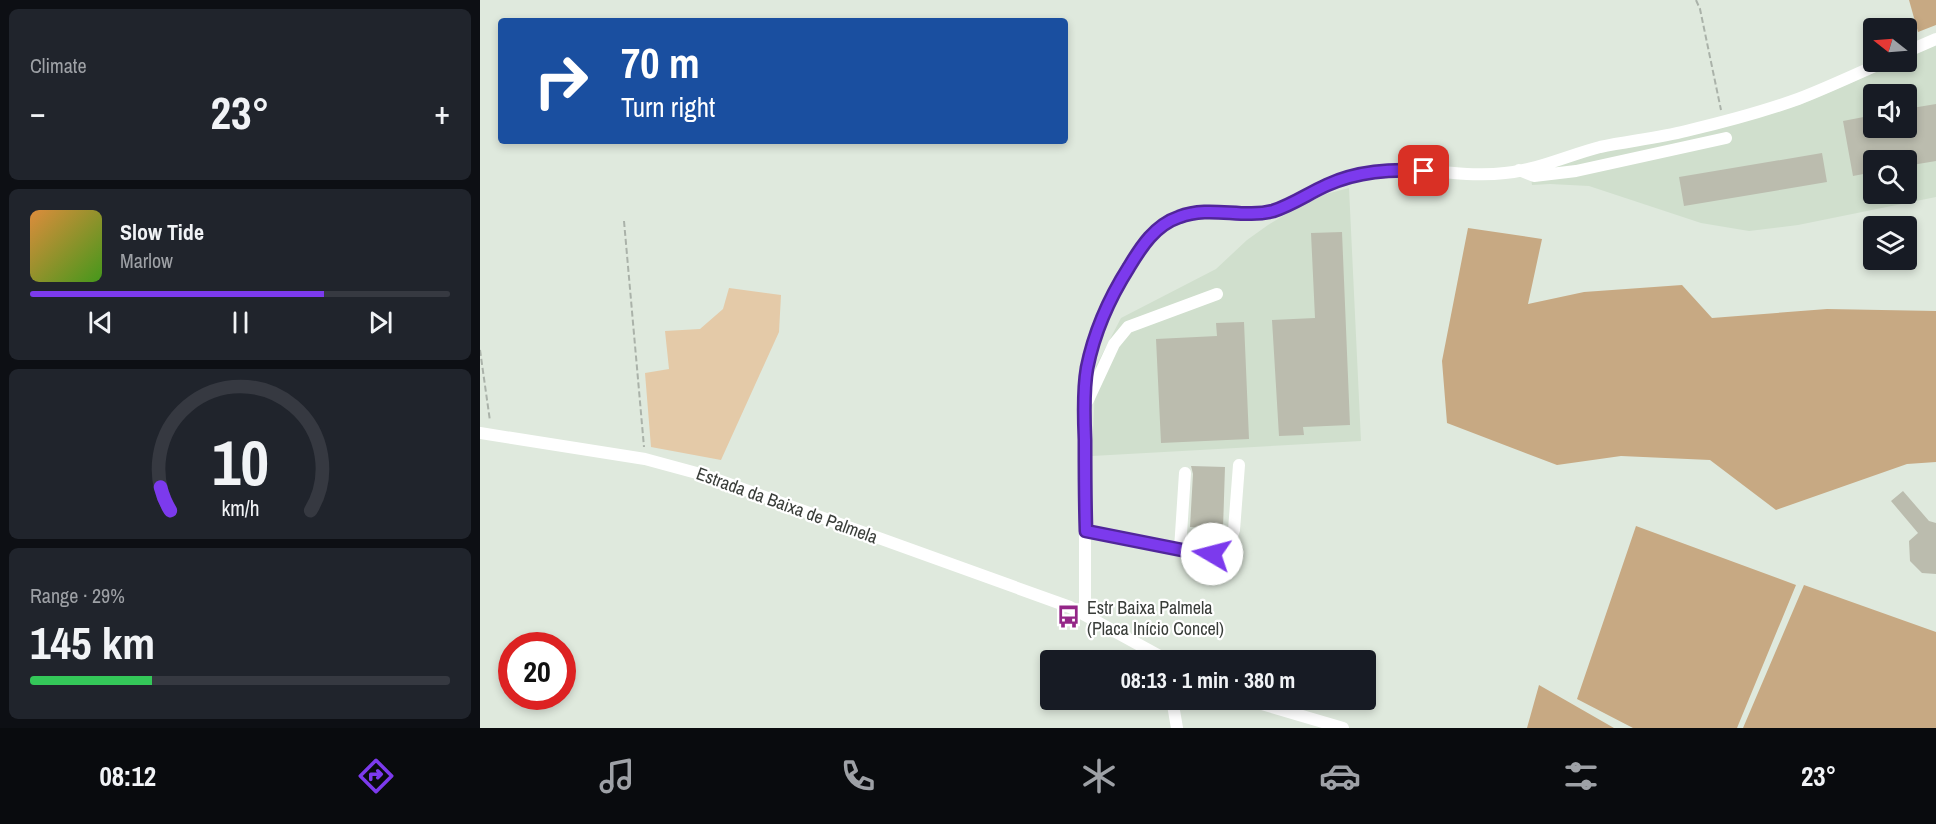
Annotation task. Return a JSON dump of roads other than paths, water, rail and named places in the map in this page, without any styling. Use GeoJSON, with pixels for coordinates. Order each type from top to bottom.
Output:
{"type":"FeatureCollection","features":[{"type":"Feature","properties":{"kind":"street"},"geometry":{"type":"LineString","coordinates":[[1917,47],[1936,39]]}},
{"type":"Feature","properties":{"kind":"street"},"geometry":{"type":"LineString","coordinates":[[1085,614],[1084,409],[1087,368],[1107,307],[1135,256],[1149,237],[1169,221],[1192,213],[1210,211],[1256,213],[1276,210],[1345,178],[1381,170],[1491,174],[1519,170],[1599,148],[1723,122],[1799,99],[1863,71]]}},
{"type":"Feature","properties":{"kind":"street"},"geometry":{"type":"LineString","coordinates":[[1519,170],[1534,176],[1576,171],[1726,138]]}},
{"type":"Feature","properties":{"kind":"street"},"geometry":{"type":"LineString","coordinates":[[1084,409],[1106,358],[1122,333],[1137,322],[1217,294]]}},
{"type":"Feature","properties":{"kind":"street","name":"Estrada da Baixa de Palmela"},"geometry":{"type":"LineString","coordinates":[[486,434],[645,459],[704,475],[1085,614],[1147,650]]}},
{"type":"Feature","properties":{"kind":"street"},"geometry":{"type":"LineString","coordinates":[[1086,531],[1212,554],[1227,546],[1231,539],[1239,465]]}},
{"type":"Feature","properties":{"kind":"street"},"geometry":{"type":"LineString","coordinates":[[1180,549],[1185,473]]}},
{"type":"Feature","properties":{"kind":"street"},"geometry":{"type":"LineString","coordinates":[[1174,710],[1177,728]]}},
{"type":"Feature","properties":{"kind":"street"},"geometry":{"type":"LineString","coordinates":[[1282,710],[1343,728]]}},
{"type":"Feature","properties":{"kind":"place","name":"Estr Baixa Palmela (Placa Início Concel)"},"geometry":{"type":"Point","coordinates":[1069,617]}}]}
